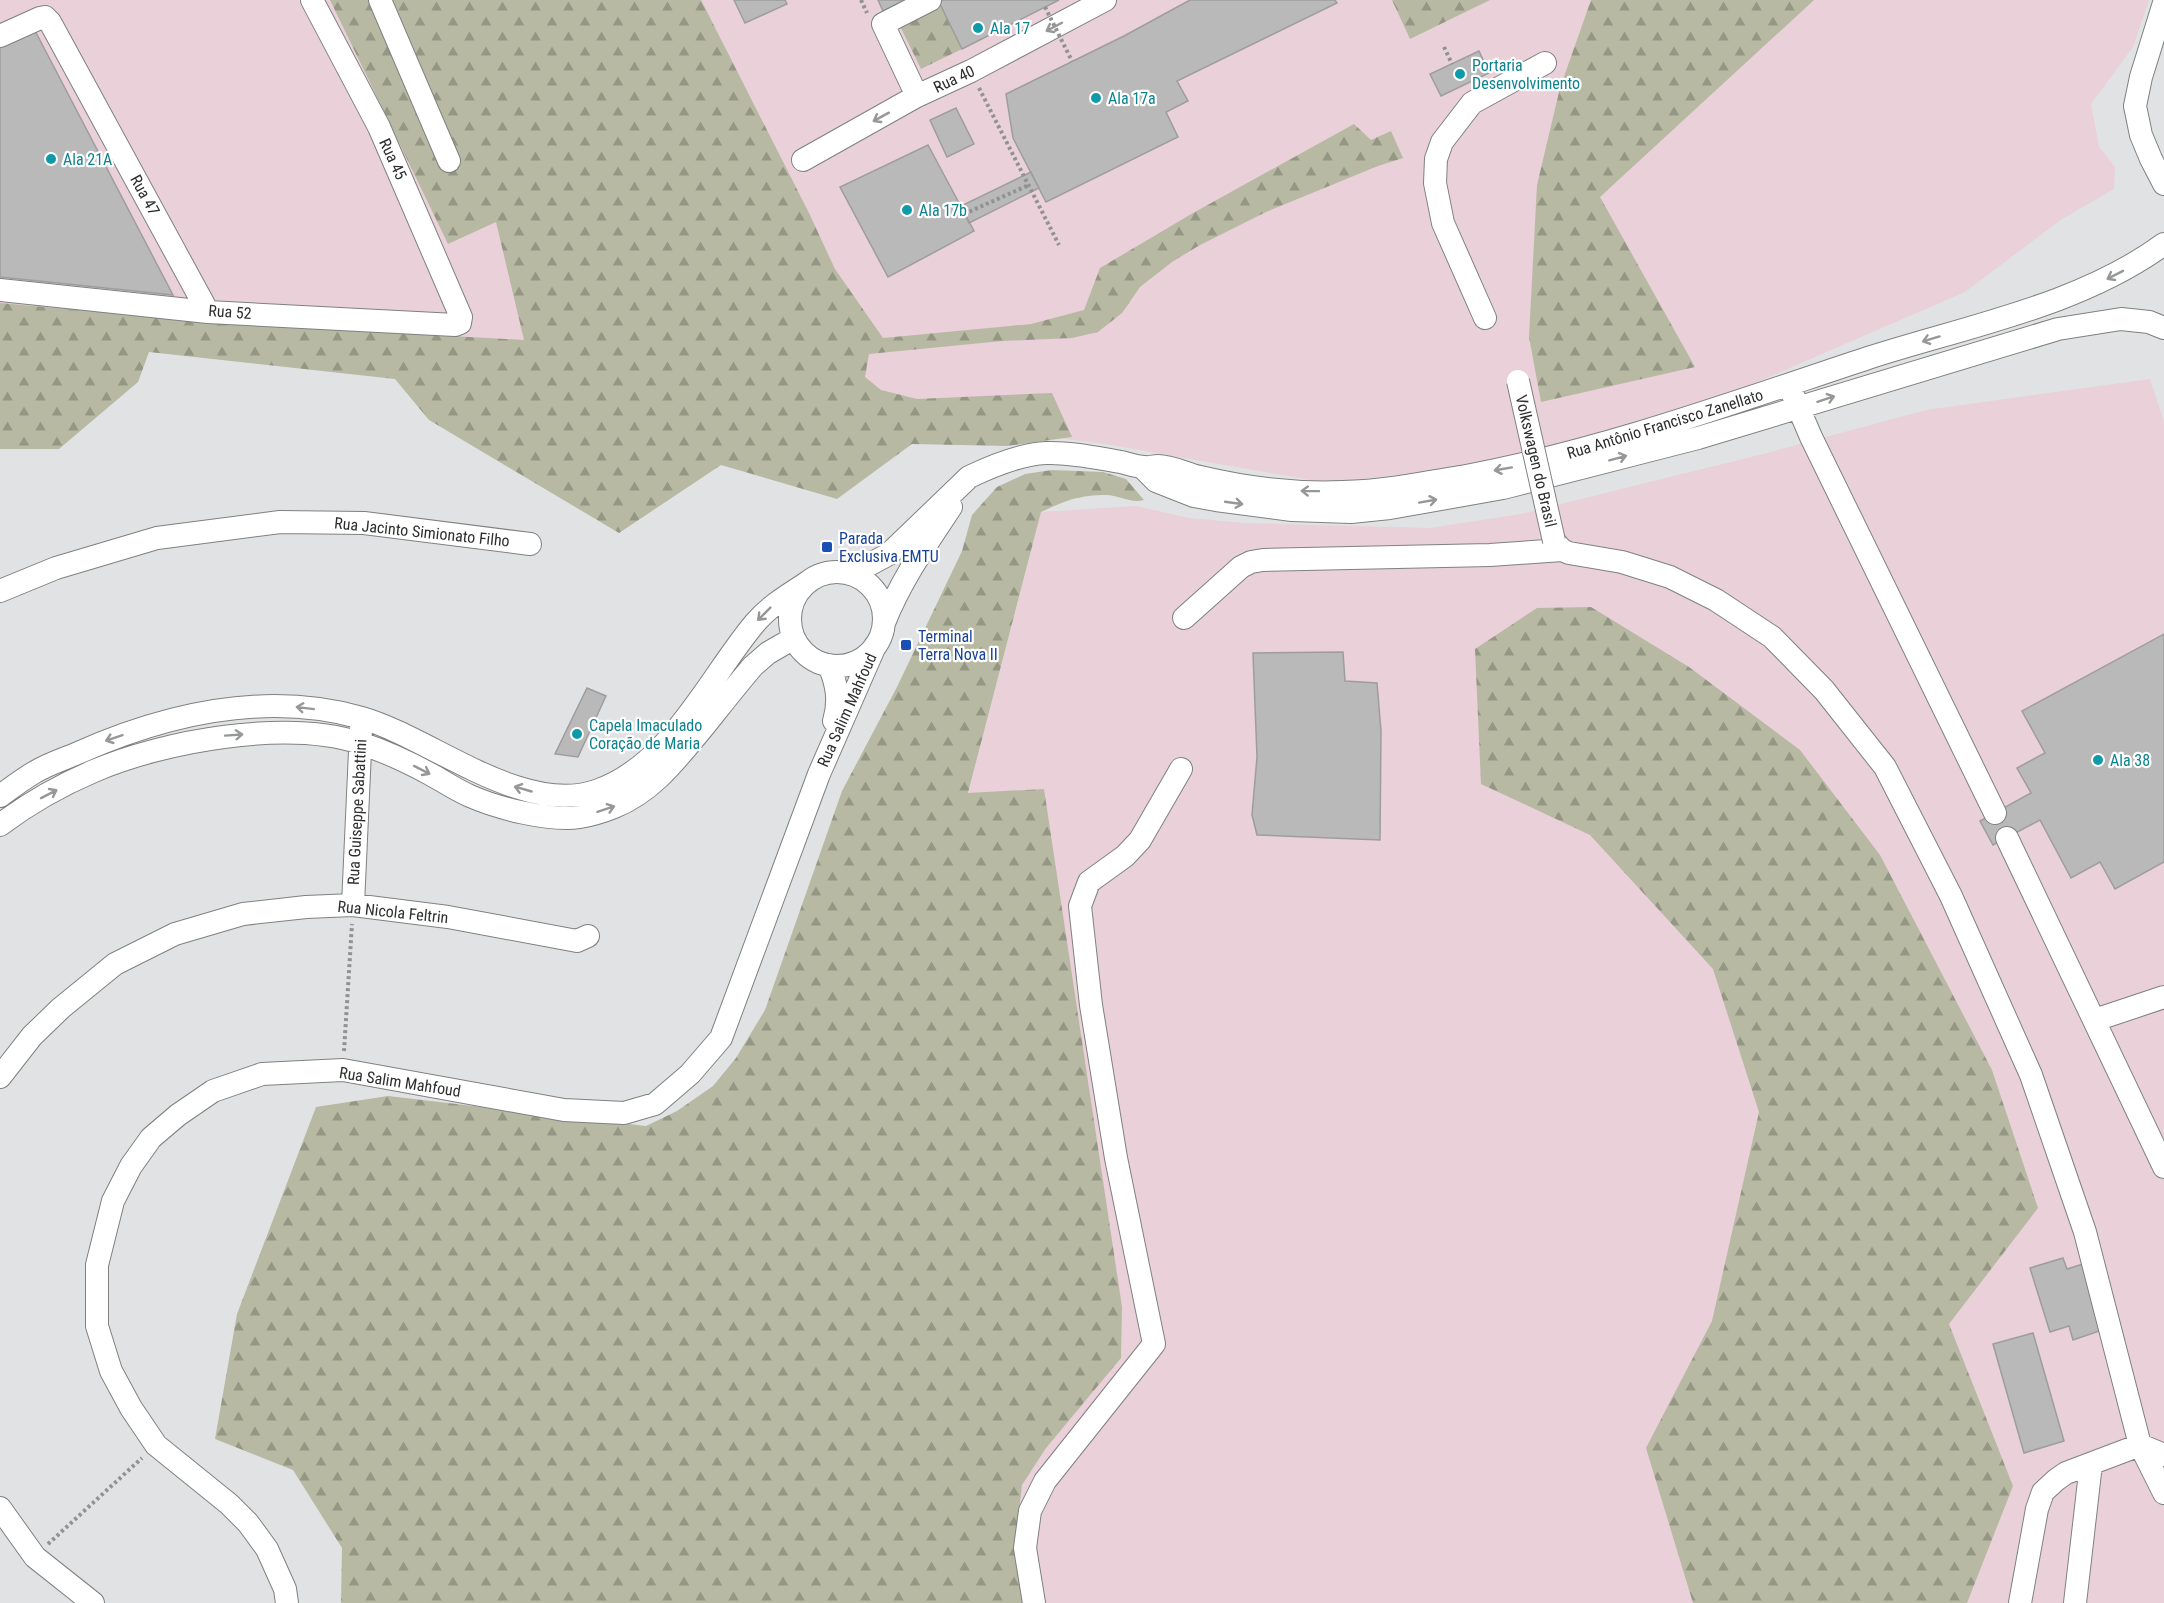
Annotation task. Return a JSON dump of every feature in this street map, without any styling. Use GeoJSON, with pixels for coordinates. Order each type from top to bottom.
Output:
{"type":"FeatureCollection","features":[{"type":"Feature","properties":{"kind":"street","name":"Rua 45"},"geometry":{"type":"LineString","coordinates":[[312,0],[400,173],[461,317],[460,323]]}},
{"type":"Feature","properties":{"kind":"street"},"geometry":{"type":"LineString","coordinates":[[380,0],[449,161]]}},
{"type":"Feature","properties":{"kind":"street"},"geometry":{"type":"LineString","coordinates":[[917,96],[883,24],[930,0]]}},
{"type":"Feature","properties":{"kind":"street","name":"Rua 40"},"geometry":{"type":"LineString","coordinates":[[803,160],[917,96],[971,71],[1106,0]]}},
{"type":"Feature","properties":{"kind":"street"},"geometry":{"type":"LineString","coordinates":[[2164,3],[2140,77],[2135,106],[2136,118],[2154,148],[2151,159],[2164,184]]}},
{"type":"Feature","properties":{"kind":"street","name":"Rua 47"},"geometry":{"type":"LineString","coordinates":[[0,36],[40,18],[45,17],[50,22],[208,312]]}},
{"type":"Feature","properties":{"kind":"street"},"geometry":{"type":"LineString","coordinates":[[1485,318],[1443,223],[1435,183],[1436,159],[1442,142],[1472,103],[1545,63]]}},
{"type":"Feature","properties":{"kind":"street","name":"Rua Antônio Francisco Zanellato"},"geometry":{"type":"LineString","coordinates":[[852,574],[889,554],[969,477],[1026,456],[1048,453],[1099,458],[1143,468],[1156,481],[1197,486],[1343,492],[1406,487],[1524,465],[1587,449],[2043,304],[2091,287],[2140,261],[2164,244]]}},
{"type":"Feature","properties":{"kind":"street","name":"Rua 52"},"geometry":{"type":"LineString","coordinates":[[0,290],[208,312],[455,325],[460,323]]}},
{"type":"Feature","properties":{"kind":"street","name":"Rua Antônio Francisco Zanellato"},"geometry":{"type":"LineString","coordinates":[[1197,486],[1292,510],[1351,512],[1390,508],[1503,488],[1698,438],[2058,329],[2121,319],[2149,322],[2164,328]]}},
{"type":"Feature","properties":{"kind":"street","name":"Volkswagen do Brasil"},"geometry":{"type":"LineString","coordinates":[[1518,381],[1558,545]]}},
{"type":"Feature","properties":{"kind":"street"},"geometry":{"type":"LineString","coordinates":[[1789,385],[1798,408],[1995,813]]}},
{"type":"Feature","properties":{"kind":"street"},"geometry":{"type":"LineString","coordinates":[[811,580],[799,591],[792,606],[790,622],[794,638],[802,651],[814,660],[829,665],[855,662],[875,646],[881,636],[894,597],[910,567],[969,477]]}},
{"type":"Feature","properties":{"kind":"street","name":"Rua Jacinto Simionato Filho"},"geometry":{"type":"LineString","coordinates":[[0,591],[56,568],[157,538],[280,522],[364,523],[530,544]]}},
{"type":"Feature","properties":{"kind":"street"},"geometry":{"type":"LineString","coordinates":[[1184,618],[1241,567],[1251,562],[1490,555],[1558,545],[1569,553],[1622,562],[1670,577],[1716,600],[1772,637],[1824,690],[1885,767],[1952,896],[2031,1075],[2085,1232],[2140,1445],[2164,1493]]}},
{"type":"Feature","properties":{"kind":"street"},"geometry":{"type":"LineString","coordinates":[[0,796],[35,772],[102,742],[191,715],[257,706],[286,706],[363,718],[401,734],[496,781],[537,793],[571,795],[594,791],[619,780],[654,754],[695,706],[756,622],[772,606],[811,580],[824,574],[838,572],[852,574],[866,582],[876,593],[882,607],[884,623]]}},
{"type":"Feature","properties":{"kind":"street"},"geometry":{"type":"LineString","coordinates":[[0,825],[25,806],[95,770],[156,750],[222,736],[274,733],[326,734],[359,742],[410,764],[468,795],[501,807],[541,816],[579,818],[615,807],[641,794],[668,771],[753,666],[768,652],[794,638]]}},
{"type":"Feature","properties":{"kind":"street","name":"Rua Salim Mahfoud"},"geometry":{"type":"LineString","coordinates":[[287,1603],[285,1589],[267,1549],[248,1523],[229,1503],[156,1445],[131,1408],[111,1371],[97,1326],[97,1265],[113,1201],[130,1166],[151,1138],[178,1115],[213,1091],[262,1074],[343,1070],[564,1110],[624,1113],[655,1104],[690,1074],[721,1038],[819,774],[875,646]]}},
{"type":"Feature","properties":{"kind":"street","name":"Rua Salim Mahfoud"},"geometry":{"type":"LineString","coordinates":[[819,774],[838,705],[838,692],[829,665]]}},
{"type":"Feature","properties":{"kind":"street","name":"Rua Guiseppe Sabattini"},"geometry":{"type":"LineString","coordinates":[[353,905],[359,742],[363,718]]}},
{"type":"Feature","properties":{"kind":"street"},"geometry":{"type":"LineString","coordinates":[[1034,1603],[1025,1548],[1030,1511],[1045,1481],[1154,1344],[1116,1158],[1091,1005],[1080,906],[1089,882],[1125,856],[1140,840],[1181,769]]}},
{"type":"Feature","properties":{"kind":"street"},"geometry":{"type":"LineString","coordinates":[[2007,838],[2096,1020],[2164,1167]]}},
{"type":"Feature","properties":{"kind":"street","name":"Rua Nicola Feltrin"},"geometry":{"type":"LineString","coordinates":[[0,1077],[32,1036],[115,964],[175,934],[243,914],[306,907],[353,905],[448,917],[577,941],[588,936]]}},
{"type":"Feature","properties":{"kind":"street"},"geometry":{"type":"LineString","coordinates":[[2096,1020],[2164,997]]}},
{"type":"Feature","properties":{"kind":"street"},"geometry":{"type":"LineString","coordinates":[[2020,1603],[2037,1509],[2043,1492],[2066,1473],[2140,1445],[2164,1455]]}},
{"type":"Feature","properties":{"kind":"street"},"geometry":{"type":"LineString","coordinates":[[2075,1603],[2091,1464]]}},
{"type":"Feature","properties":{"kind":"street"},"geometry":{"type":"LineString","coordinates":[[0,1508],[35,1557],[93,1603]]}},
{"type":"Feature","properties":{"kind":"path"},"geometry":{"type":"LineString","coordinates":[[1045,7],[1072,62]]}},
{"type":"Feature","properties":{"kind":"path"},"geometry":{"type":"LineString","coordinates":[[1444,47],[1452,64]]}},
{"type":"Feature","properties":{"kind":"path"},"geometry":{"type":"LineString","coordinates":[[971,71],[1059,245]]}},
{"type":"Feature","properties":{"kind":"path"},"geometry":{"type":"LineString","coordinates":[[964,214],[1029,185]]}},
{"type":"Feature","properties":{"kind":"path"},"geometry":{"type":"LineString","coordinates":[[343,1070],[353,905]]}},
{"type":"Feature","properties":{"kind":"path"},"geometry":{"type":"LineString","coordinates":[[35,1557],[156,1445]]}},
{"type":"Feature","properties":{"kind":"shaded area"},"geometry":{"type":"Polygon","coordinates":[[[0,0],[2149,0],[2133,47],[2091,104],[2099,147],[2115,167],[2114,189],[2062,219],[1965,292],[1718,399],[1525,460],[1327,483],[1105,444],[567,374],[0,305],[0,0]]]}},
{"type":"Feature","properties":{"kind":"shaded area"},"geometry":{"type":"Polygon","coordinates":[[[2150,379],[2164,422],[2164,1603],[1029,1603],[1016,1540],[1022,1485],[1046,1448],[1044,789],[968,794],[1041,512],[1136,506],[1189,518],[1244,523],[1430,528],[1521,514],[1763,454],[1926,410],[2150,379]]]}},
{"type":"Feature","properties":{"kind":"green space"},"geometry":{"type":"Polygon","coordinates":[[[330,0],[701,0],[835,269],[883,338],[1031,324],[1084,310],[1100,268],[1193,213],[1354,124],[1371,140],[1391,131],[1403,158],[1266,212],[1200,245],[1172,262],[1140,287],[1122,313],[1098,332],[1072,338],[1002,341],[869,354],[865,377],[881,390],[917,399],[1052,393],[1072,437],[1007,446],[912,444],[837,499],[721,465],[619,533],[429,420],[395,379],[149,352],[138,382],[59,449],[0,449],[0,303],[237,324],[524,340],[496,222],[448,244],[330,0]]]}},
{"type":"Feature","properties":{"kind":"green space"},"geometry":{"type":"Polygon","coordinates":[[[1392,0],[1490,0],[1410,39],[1392,0]]]}},
{"type":"Feature","properties":{"kind":"green space"},"geometry":{"type":"Polygon","coordinates":[[[1591,0],[1814,0],[1600,197],[1695,367],[1541,402],[1529,337],[1537,185],[1560,88],[1591,0]]]}},
{"type":"Feature","properties":{"kind":"green space"},"geometry":{"type":"Polygon","coordinates":[[[940,4],[962,49],[921,69],[899,24],[940,4]]]}},
{"type":"Feature","properties":{"kind":"green space"},"geometry":{"type":"Polygon","coordinates":[[[1052,470],[1103,472],[1126,479],[1144,500],[1134,501],[1106,495],[1087,496],[1041,512],[968,793],[1044,789],[1122,1307],[1121,1358],[1046,1448],[1022,1485],[1016,1540],[1029,1603],[341,1603],[342,1548],[293,1470],[215,1439],[237,1314],[316,1107],[388,1096],[646,1126],[677,1111],[713,1086],[736,1058],[765,1010],[842,791],[897,687],[962,551],[972,515],[997,487],[1025,474],[1052,470]]]}},
{"type":"Feature","properties":{"kind":"green space"},"geometry":{"type":"Polygon","coordinates":[[[1591,607],[1689,667],[1800,750],[1880,855],[1992,1070],[2038,1208],[1949,1324],[2013,1486],[1967,1603],[1693,1603],[1646,1448],[1712,1321],[1759,1112],[1713,969],[1590,835],[1481,784],[1475,649],[1537,608],[1591,607]]]}},
{"type":"Feature","properties":{"kind":"building"},"geometry":{"type":"Polygon","coordinates":[[[734,0],[785,0],[787,4],[745,23],[734,0]]]}},
{"type":"Feature","properties":{"kind":"building"},"geometry":{"type":"Polygon","coordinates":[[[878,0],[905,0],[883,11],[878,0]]]}},
{"type":"Feature","properties":{"kind":"building","name":"Ala 17"},"geometry":{"type":"Polygon","coordinates":[[[938,0],[1059,0],[962,49],[938,0]]]}},
{"type":"Feature","properties":{"kind":"building","name":"Ala 17a"},"geometry":{"type":"Polygon","coordinates":[[[1190,0],[1335,0],[1337,3],[1177,81],[1188,101],[1166,112],[1178,137],[1046,202],[1013,138],[1006,94],[1124,36],[1190,0]]]}},
{"type":"Feature","properties":{"kind":"building","name":"Ala 21A"},"geometry":{"type":"Polygon","coordinates":[[[32,25],[173,295],[0,277],[0,41],[32,25]]]}},
{"type":"Feature","properties":{"kind":"building","name":"Portaria Desenvolvimento"},"geometry":{"type":"Polygon","coordinates":[[[1479,51],[1489,73],[1441,96],[1430,74],[1479,51]]]}},
{"type":"Feature","properties":{"kind":"building"},"geometry":{"type":"Polygon","coordinates":[[[956,108],[974,144],[947,157],[930,120],[956,108]]]}},
{"type":"Feature","properties":{"kind":"building","name":"Ala 17b"},"geometry":{"type":"Polygon","coordinates":[[[928,145],[974,231],[888,277],[840,187],[928,145]]]}},
{"type":"Feature","properties":{"kind":"building","name":"Ala 17b"},"geometry":{"type":"Polygon","coordinates":[[[928,145],[974,231],[888,277],[840,187],[928,145]]]}},
{"type":"Feature","properties":{"kind":"building"},"geometry":{"type":"Polygon","coordinates":[[[1031,172],[1039,188],[969,223],[961,206],[1031,172]]]}},
{"type":"Feature","properties":{"kind":"building","name":"Ala 38"},"geometry":{"type":"Polygon","coordinates":[[[2164,634],[2164,862],[2115,889],[2100,862],[2071,878],[2040,820],[1993,845],[1980,821],[2031,793],[2017,768],[2045,753],[2022,711],[2164,634]]]}},
{"type":"Feature","properties":{"kind":"building"},"geometry":{"type":"Polygon","coordinates":[[[1343,652],[1345,681],[1377,683],[1381,731],[1380,840],[1257,835],[1252,815],[1257,757],[1253,653],[1343,652]]]}},
{"type":"Feature","properties":{"kind":"building","name":"Capela Imaculado Coração de Maria"},"geometry":{"type":"Polygon","coordinates":[[[587,688],[606,696],[578,757],[555,754],[587,688]]]}},
{"type":"Feature","properties":{"kind":"building"},"geometry":{"type":"Polygon","coordinates":[[[2063,1258],[2067,1269],[2096,1260],[2105,1329],[2073,1340],[2069,1326],[2050,1332],[2030,1268],[2063,1258]]]}},
{"type":"Feature","properties":{"kind":"building"},"geometry":{"type":"Polygon","coordinates":[[[2033,1333],[2064,1441],[2024,1453],[1993,1344],[2033,1333]]]}},
{"type":"Feature","properties":{"kind":"place","name":"Ala 17"},"geometry":{"type":"Point","coordinates":[978,28]}},
{"type":"Feature","properties":{"kind":"place","name":"Portaria Desenvolvimento"},"geometry":{"type":"Point","coordinates":[1460,74]}},
{"type":"Feature","properties":{"kind":"place","name":"Ala 17a"},"geometry":{"type":"Point","coordinates":[1096,98]}},
{"type":"Feature","properties":{"kind":"place","name":"Ala 21A"},"geometry":{"type":"Point","coordinates":[51,159]}},
{"type":"Feature","properties":{"kind":"place","name":"Ala 17b"},"geometry":{"type":"Point","coordinates":[907,210]}},
{"type":"Feature","properties":{"kind":"place","name":"Parada Exclusiva EMTU"},"geometry":{"type":"Point","coordinates":[827,547]}},
{"type":"Feature","properties":{"kind":"place","name":"Terminal Terra Nova II"},"geometry":{"type":"Point","coordinates":[906,645]}},
{"type":"Feature","properties":{"kind":"place","name":"Capela Imaculado Coração de Maria"},"geometry":{"type":"Point","coordinates":[577,734]}},
{"type":"Feature","properties":{"kind":"place","name":"Ala 38"},"geometry":{"type":"Point","coordinates":[2098,760]}}]}
